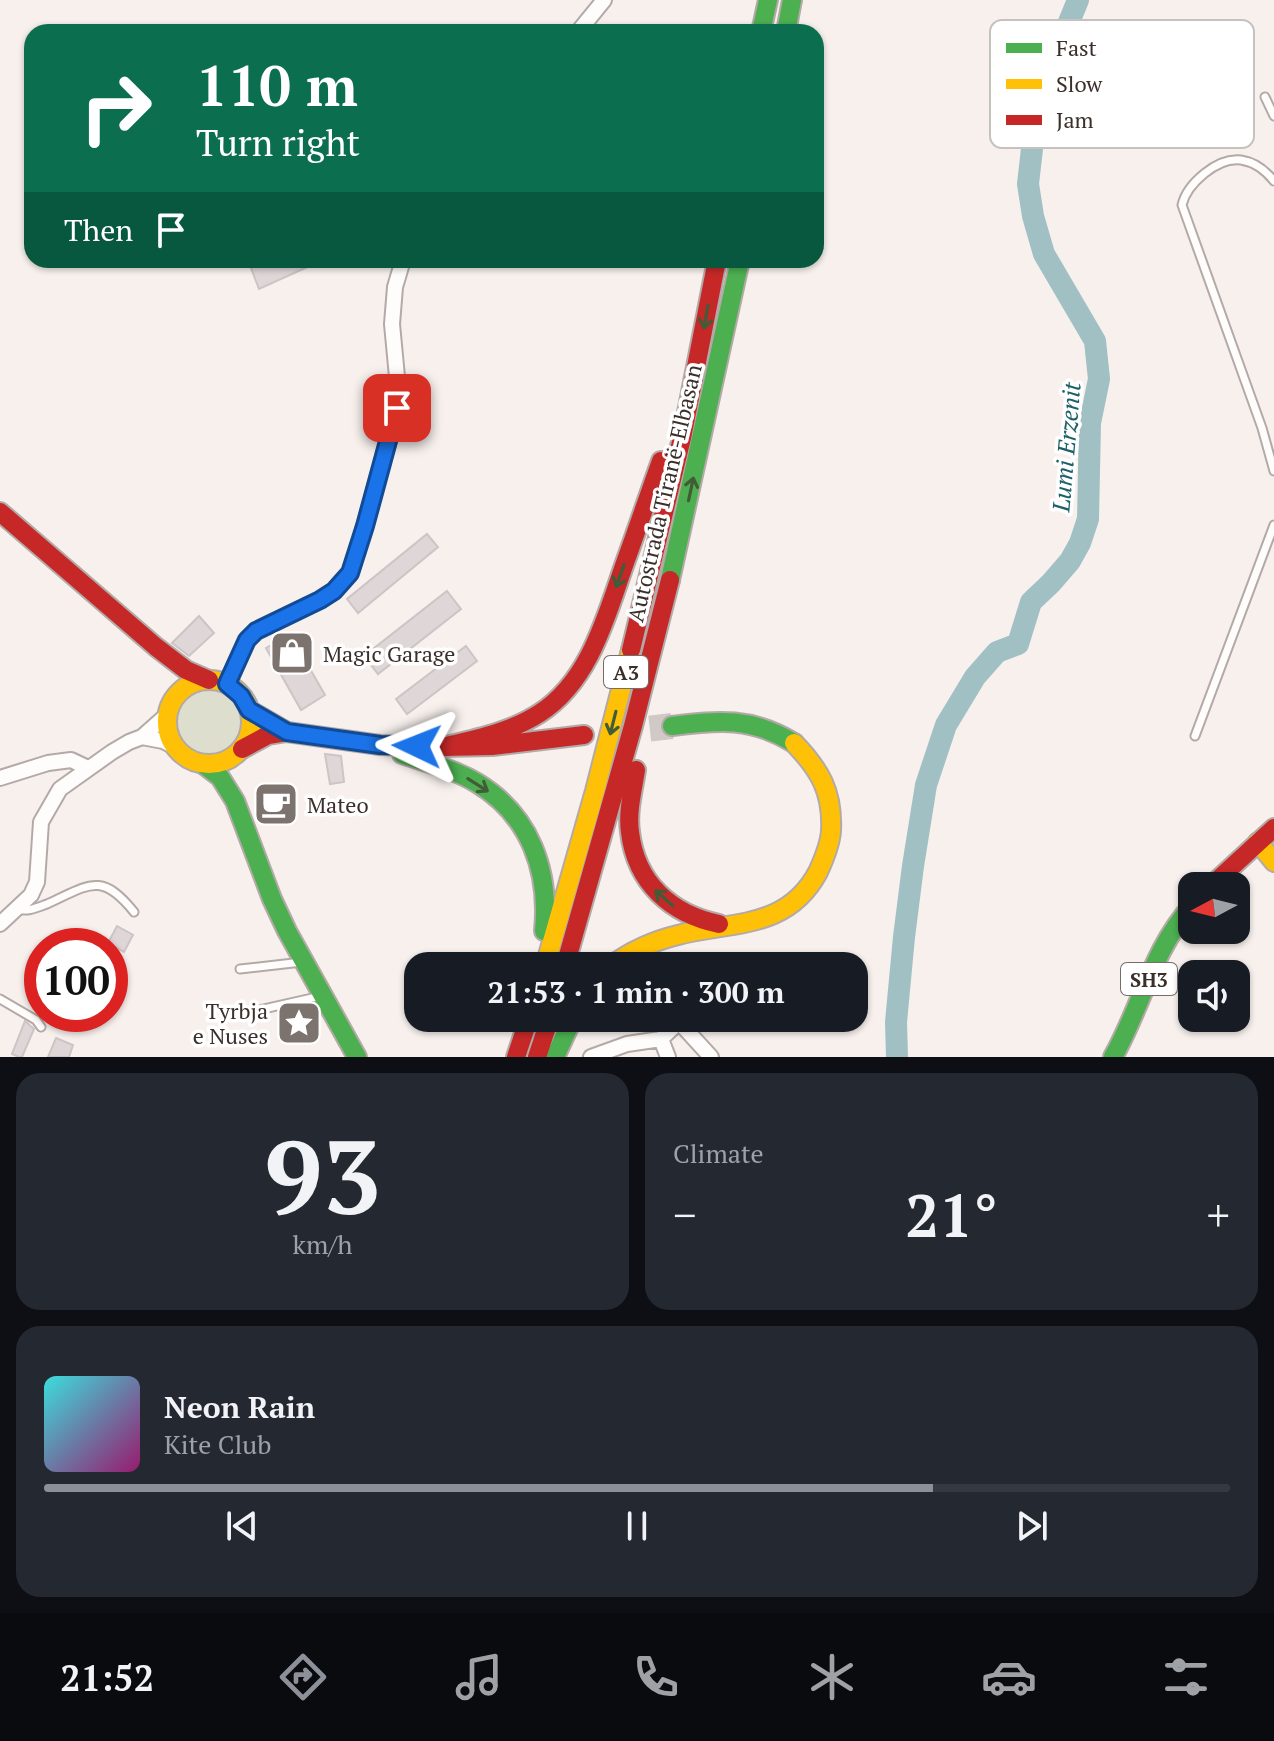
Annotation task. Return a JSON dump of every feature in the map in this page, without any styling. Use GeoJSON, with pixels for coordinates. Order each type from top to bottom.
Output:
{"type":"FeatureCollection","features":[{"type":"Feature","properties":{"kind":"main road"},"geometry":{"type":"LineString","coordinates":[[763,24],[768,0]]}},
{"type":"Feature","properties":{"kind":"main road"},"geometry":{"type":"LineString","coordinates":[[788,24],[792,0]]}},
{"type":"Feature","properties":{"kind":"main road","name":"Autostrada Tiranë-Elbasan"},"geometry":{"type":"LineString","coordinates":[[549,952],[591,810],[620,693],[696,375],[716,268]]}},
{"type":"Feature","properties":{"kind":"main road","name":"Autostrada Tiranë-Elbasan"},"geometry":{"type":"LineString","coordinates":[[569,952],[610,813],[653,646],[738,268]]}},
{"type":"Feature","properties":{"kind":"main road"},"geometry":{"type":"LineString","coordinates":[[442,747],[520,725],[554,703],[569,688],[593,648],[665,451],[683,386],[696,375]]}},
{"type":"Feature","properties":{"kind":"main road"},"geometry":{"type":"LineString","coordinates":[[0,512],[186,670],[218,682],[241,696],[249,710],[251,727],[233,770],[235,801]]}},
{"type":"Feature","properties":{"kind":"main road"},"geometry":{"type":"LineString","coordinates":[[653,646],[659,660],[630,810],[630,831],[636,855],[656,893],[677,910],[705,922],[735,925]]}},
{"type":"Feature","properties":{"kind":"main road"},"geometry":{"type":"LineString","coordinates":[[156,647],[173,674],[173,704],[168,731],[175,747],[187,758],[203,764],[220,777],[235,801],[272,899],[357,1057]]}},
{"type":"Feature","properties":{"kind":"main road"},"geometry":{"type":"LineString","coordinates":[[173,704],[191,685],[218,682]]}},
{"type":"Feature","properties":{"kind":"main road"},"geometry":{"type":"LineString","coordinates":[[249,710],[287,732]]}},
{"type":"Feature","properties":{"kind":"main road"},"geometry":{"type":"LineString","coordinates":[[632,952],[667,938],[760,920],[785,909],[813,883],[831,843],[832,814],[824,783],[807,756],[795,744],[753,724],[724,721],[672,726]]}},
{"type":"Feature","properties":{"kind":"main road"},"geometry":{"type":"LineString","coordinates":[[203,764],[220,763],[268,735],[287,732],[380,745],[442,747],[492,746],[584,735]]}},
{"type":"Feature","properties":{"kind":"main road"},"geometry":{"type":"LineString","coordinates":[[380,745],[477,783],[503,803],[524,830],[533,845],[545,890],[545,924],[538,952]]}},
{"type":"Feature","properties":{"kind":"main road"},"geometry":{"type":"LineString","coordinates":[[1226,872],[1274,828]]}},
{"type":"Feature","properties":{"kind":"main road"},"geometry":{"type":"LineString","coordinates":[[1258,842],[1274,862]]}},
{"type":"Feature","properties":{"kind":"main road","name":"SH3"},"geometry":{"type":"LineString","coordinates":[[1113,1057],[1161,950],[1178,923]]}},
{"type":"Feature","properties":{"kind":"main road"},"geometry":{"type":"LineString","coordinates":[[516,1057],[524,1032]]}},
{"type":"Feature","properties":{"kind":"main road"},"geometry":{"type":"LineString","coordinates":[[537,1057],[545,1032]]}},
{"type":"Feature","properties":{"kind":"main road"},"geometry":{"type":"LineString","coordinates":[[555,1057],[567,1032]]}},
{"type":"Feature","properties":{"kind":"street"},"geometry":{"type":"LineString","coordinates":[[584,24],[604,0]]}},
{"type":"Feature","properties":{"kind":"street"},"geometry":{"type":"LineString","coordinates":[[218,682],[256,631],[320,600],[334,591],[350,573],[397,408],[392,324],[395,287],[401,268]]}},
{"type":"Feature","properties":{"kind":"street"},"geometry":{"type":"LineString","coordinates":[[0,924],[31,895],[37,882],[41,822],[60,789],[129,742],[142,737],[173,704]]}},
{"type":"Feature","properties":{"kind":"street"},"geometry":{"type":"LineString","coordinates":[[142,737],[175,747]]}},
{"type":"Feature","properties":{"kind":"street"},"geometry":{"type":"LineString","coordinates":[[0,778],[48,763],[71,760],[88,768]]}},
{"type":"Feature","properties":{"kind":"street"},"geometry":{"type":"LineString","coordinates":[[591,1057],[627,1044],[661,1039],[667,1032]]}},
{"type":"Feature","properties":{"kind":"street"},"geometry":{"type":"LineString","coordinates":[[689,1032],[711,1057]]}},
{"type":"Feature","properties":{"kind":"street"},"geometry":{"type":"LineString","coordinates":[[661,1039],[668,1057]]}},
{"type":"Feature","properties":{"kind":"lane"},"geometry":{"type":"LineString","coordinates":[[1265,97],[1274,116]]}},
{"type":"Feature","properties":{"kind":"lane"},"geometry":{"type":"LineString","coordinates":[[1274,181],[1264,170],[1241,160],[1229,161],[1212,168],[1196,181],[1184,195],[1182,205],[1262,428],[1274,471]]}},
{"type":"Feature","properties":{"kind":"lane"},"geometry":{"type":"LineString","coordinates":[[1195,736],[1274,525]]}},
{"type":"Feature","properties":{"kind":"lane"},"geometry":{"type":"LineString","coordinates":[[16,908],[31,910],[98,885],[119,894],[134,912]]}},
{"type":"Feature","properties":{"kind":"lane"},"geometry":{"type":"LineString","coordinates":[[240,969],[304,962]]}},
{"type":"Feature","properties":{"kind":"lane"},"geometry":{"type":"LineString","coordinates":[[237,1015],[323,996]]}},
{"type":"Feature","properties":{"kind":"lane"},"geometry":{"type":"LineString","coordinates":[[0,999],[24,1013]]}},
{"type":"Feature","properties":{"kind":"shaded area"},"geometry":{"type":"Polygon","coordinates":[[[210,688],[234,698],[244,722],[234,746],[210,756],[186,746],[176,722],[186,698],[210,688]]]}},
{"type":"Feature","properties":{"kind":"building"},"geometry":{"type":"Polygon","coordinates":[[[251,268],[305,268],[259,289],[251,268]]]}},
{"type":"Feature","properties":{"kind":"building"},"geometry":{"type":"Polygon","coordinates":[[[427,534],[438,547],[358,613],[347,599],[427,534]]]}},
{"type":"Feature","properties":{"kind":"building"},"geometry":{"type":"Polygon","coordinates":[[[447,591],[461,609],[378,674],[364,656],[447,591]]]}},
{"type":"Feature","properties":{"kind":"building"},"geometry":{"type":"Polygon","coordinates":[[[199,616],[214,633],[189,656],[172,643],[199,616]]]}},
{"type":"Feature","properties":{"kind":"building"},"geometry":{"type":"Polygon","coordinates":[[[290,634],[325,695],[301,710],[266,648],[290,634]]]}},
{"type":"Feature","properties":{"kind":"building"},"geometry":{"type":"Polygon","coordinates":[[[466,646],[477,661],[407,714],[396,699],[466,646]]]}},
{"type":"Feature","properties":{"kind":"building"},"geometry":{"type":"Polygon","coordinates":[[[325,754],[341,756],[344,782],[330,784],[325,754]]]}},
{"type":"Feature","properties":{"kind":"building"},"geometry":{"type":"Polygon","coordinates":[[[274,795],[281,810],[266,817],[259,801],[274,795]]]}},
{"type":"Feature","properties":{"kind":"building"},"geometry":{"type":"Polygon","coordinates":[[[24,1024],[24,1032],[33,1032],[22,1057],[12,1054],[24,1024]]]}},
{"type":"Feature","properties":{"kind":"building"},"geometry":{"type":"Polygon","coordinates":[[[56,1038],[73,1045],[69,1057],[48,1057],[56,1038]]]}},
{"type":"Feature","properties":{"kind":"waterway","name":"Lumi Erzenit"},"geometry":{"type":"LineString","coordinates":[[1070,20],[1078,0]]}},
{"type":"Feature","properties":{"kind":"waterway","name":"Lumi Erzenit"},"geometry":{"type":"LineString","coordinates":[[897,1057],[896,1022],[913,866],[926,785],[946,725],[975,677],[997,652],[1018,644],[1031,602],[1070,561],[1088,519],[1090,423],[1099,379],[1095,341],[1044,254],[1028,184],[1032,148]]}},
{"type":"Feature","properties":{"kind":"tunnel"},"geometry":{"type":"LineString","coordinates":[[611,733],[672,726]]}},
{"type":"Feature","properties":{"kind":"traffic: fast"},"geometry":{"type":"LineString","coordinates":[[763,24],[768,0]]}},
{"type":"Feature","properties":{"kind":"traffic: fast"},"geometry":{"type":"LineString","coordinates":[[788,24],[792,0]]}},
{"type":"Feature","properties":{"kind":"traffic: fast"},"geometry":{"type":"LineString","coordinates":[[670,580],[738,268]]}},
{"type":"Feature","properties":{"kind":"traffic: fast"},"geometry":{"type":"LineString","coordinates":[[672,726],[735,722],[764,729],[794,743]]}},
{"type":"Feature","properties":{"kind":"traffic: fast"},"geometry":{"type":"LineString","coordinates":[[402,754],[468,778],[511,811],[533,846],[539,866],[544,887],[544,931]]}},
{"type":"Feature","properties":{"kind":"traffic: fast"},"geometry":{"type":"LineString","coordinates":[[203,764],[220,777],[235,801],[287,931],[357,1057]]}},
{"type":"Feature","properties":{"kind":"traffic: fast"},"geometry":{"type":"LineString","coordinates":[[1113,1057],[1157,959],[1178,924]]}},
{"type":"Feature","properties":{"kind":"traffic: fast"},"geometry":{"type":"LineString","coordinates":[[555,1057],[567,1032]]}},
{"type":"Feature","properties":{"kind":"traffic: slow"},"geometry":{"type":"LineString","coordinates":[[549,952],[631,650]]}},
{"type":"Feature","properties":{"kind":"traffic: slow"},"geometry":{"type":"LineString","coordinates":[[209,680],[225,683],[239,692],[248,706],[251,722],[248,738],[239,752],[225,761],[209,764],[193,761],[179,752],[170,738],[167,722],[170,706],[179,692],[193,683],[209,680]]}},
{"type":"Feature","properties":{"kind":"traffic: slow"},"geometry":{"type":"LineString","coordinates":[[249,710],[287,732]]}},
{"type":"Feature","properties":{"kind":"traffic: slow"},"geometry":{"type":"LineString","coordinates":[[632,952],[678,935],[774,914],[805,891],[818,872],[826,852],[831,817],[823,782],[794,743]]}},
{"type":"Feature","properties":{"kind":"traffic: slow"},"geometry":{"type":"LineString","coordinates":[[1258,842],[1274,862]]}},
{"type":"Feature","properties":{"kind":"traffic: jam"},"geometry":{"type":"LineString","coordinates":[[631,650],[682,438],[715,268]]}},
{"type":"Feature","properties":{"kind":"traffic: jam"},"geometry":{"type":"LineString","coordinates":[[442,747],[493,734],[529,720],[558,699],[572,683],[585,664],[604,623],[661,461]]}},
{"type":"Feature","properties":{"kind":"traffic: jam"},"geometry":{"type":"LineString","coordinates":[[0,512],[156,647],[186,670],[209,680]]}},
{"type":"Feature","properties":{"kind":"traffic: jam"},"geometry":{"type":"LineString","coordinates":[[569,952],[633,726],[670,580]]}},
{"type":"Feature","properties":{"kind":"traffic: jam"},"geometry":{"type":"LineString","coordinates":[[242,749],[268,735],[287,732],[380,745],[442,747],[492,746],[584,735]]}},
{"type":"Feature","properties":{"kind":"traffic: jam"},"geometry":{"type":"LineString","coordinates":[[636,770],[629,824],[634,850],[648,881],[671,904],[686,913],[719,924]]}},
{"type":"Feature","properties":{"kind":"traffic: jam"},"geometry":{"type":"LineString","coordinates":[[1226,872],[1274,828]]}},
{"type":"Feature","properties":{"kind":"traffic: jam"},"geometry":{"type":"LineString","coordinates":[[516,1057],[524,1032]]}},
{"type":"Feature","properties":{"kind":"traffic: jam"},"geometry":{"type":"LineString","coordinates":[[537,1057],[545,1032]]}},
{"type":"Feature","properties":{"kind":"place","name":"Magic Garage"},"geometry":{"type":"Point","coordinates":[292,653]}},
{"type":"Feature","properties":{"kind":"place","name":"Mateo"},"geometry":{"type":"Point","coordinates":[276,804]}},
{"type":"Feature","properties":{"kind":"place","name":"Tyrbja e Nuses"},"geometry":{"type":"Point","coordinates":[299,1023]}},
{"type":"Feature","properties":{"kind":"route"},"geometry":{"type":"LineString","coordinates":[[397,408],[350,573],[334,591],[320,600],[256,631],[247,640],[227,684],[241,696],[249,710],[287,732],[380,745],[417,746]]}}]}
